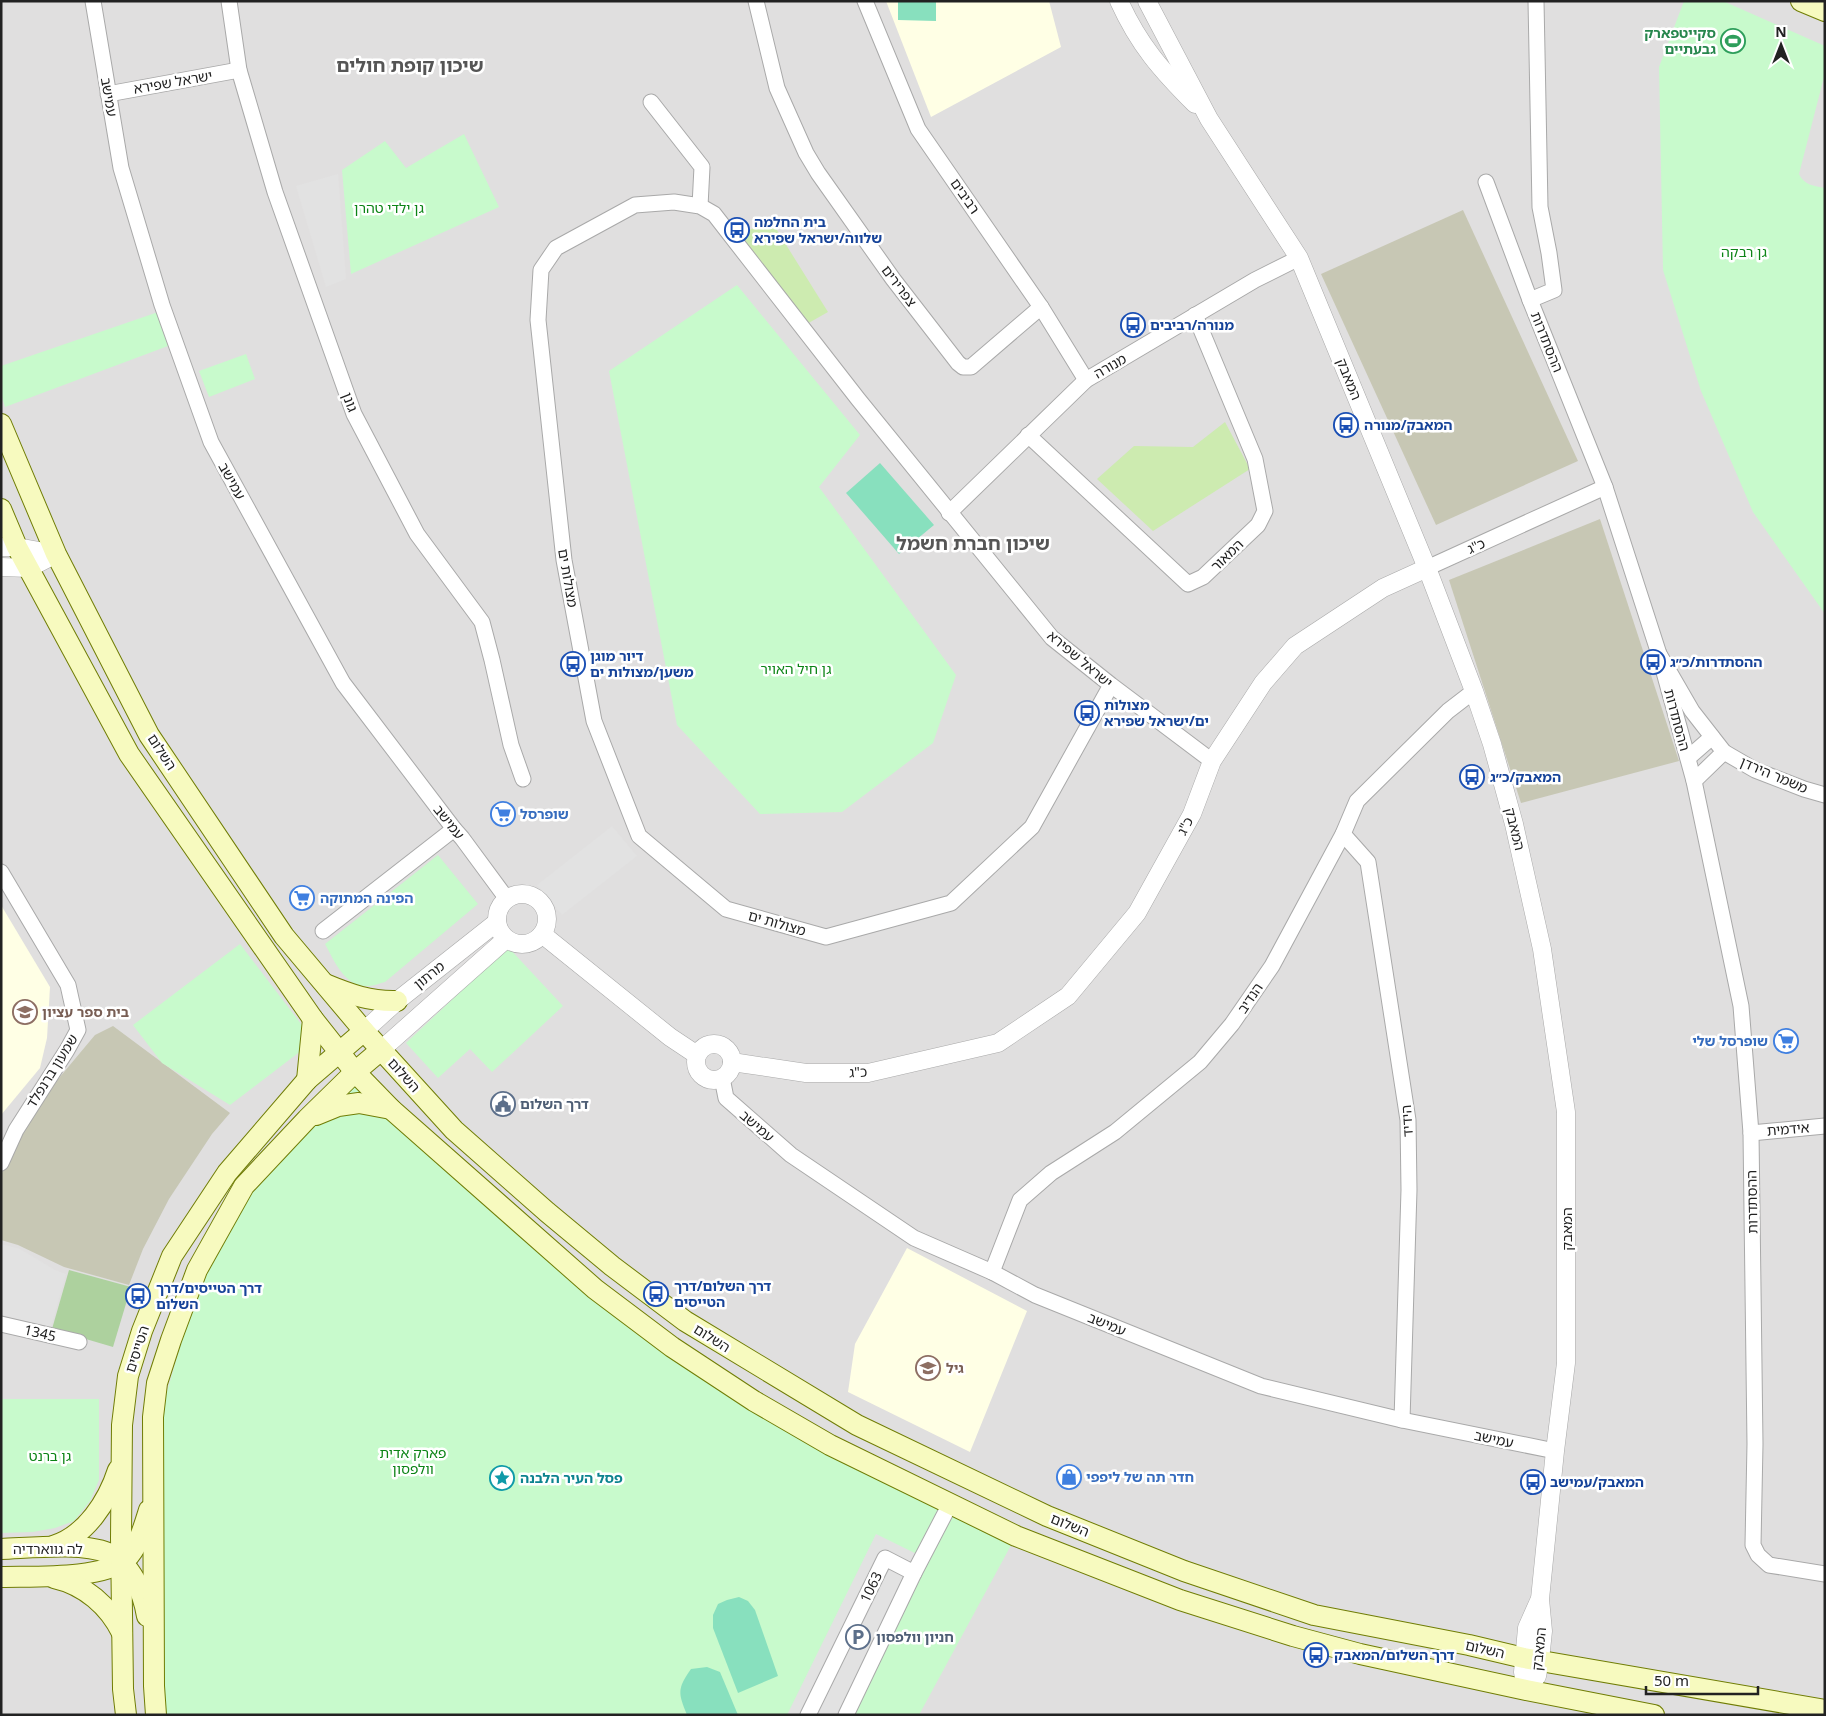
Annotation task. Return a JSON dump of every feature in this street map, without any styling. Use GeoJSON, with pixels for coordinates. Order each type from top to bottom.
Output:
{"type":"FeatureCollection","features":[{"type":"Feature","properties":{"kind":"main road"},"geometry":{"type":"LineString","coordinates":[[1801,1],[1825,12]]}},
{"type":"Feature","properties":{"kind":"main road","name":"השלום"},"geometry":{"type":"LineString","coordinates":[[1,424],[56,554],[149,735],[284,936],[364,1031],[454,1130],[612,1266],[686,1322],[857,1425],[1047,1516],[1184,1571],[1314,1615],[1785,1709],[1825,1710]]}},
{"type":"Feature","properties":{"kind":"main road","name":"השלום"},"geometry":{"type":"LineString","coordinates":[[1,509],[9,547],[29,568],[129,754],[338,1053],[391,1109],[595,1289],[672,1348],[754,1401],[830,1445],[1016,1536],[1180,1600],[1292,1636],[1335,1647],[1526,1690],[1654,1715]]}},
{"type":"Feature","properties":{"kind":"main road"},"geometry":{"type":"LineString","coordinates":[[323,984],[348,994],[380,1002],[398,1001]]}},
{"type":"Feature","properties":{"kind":"main road"},"geometry":{"type":"LineString","coordinates":[[307,1080],[313,1019]]}},
{"type":"Feature","properties":{"kind":"main road","name":"הטייסים"},"geometry":{"type":"LineString","coordinates":[[126,1715],[123,1689],[121,1562],[122,1425],[128,1376],[142,1332],[172,1256],[227,1173],[307,1080],[364,1031]]}},
{"type":"Feature","properties":{"kind":"main road"},"geometry":{"type":"LineString","coordinates":[[156,1715],[152,1426],[157,1383],[197,1270],[244,1186],[354,1072],[381,1050]]}},
{"type":"Feature","properties":{"kind":"main road"},"geometry":{"type":"LineString","coordinates":[[307,1119],[338,1106],[359,1103],[391,1109]]}},
{"type":"Feature","properties":{"kind":"main road"},"geometry":{"type":"LineString","coordinates":[[46,1548],[67,1540],[83,1528],[92,1518],[110,1491],[122,1459]]}},
{"type":"Feature","properties":{"kind":"main road","name":"לה גווארדיה"},"geometry":{"type":"LineString","coordinates":[[1,1577],[98,1572],[121,1562],[134,1547],[144,1525],[153,1494]]}},
{"type":"Feature","properties":{"kind":"main road","name":"לה גווארדיה"},"geometry":{"type":"LineString","coordinates":[[1,1549],[94,1549],[108,1553],[121,1562],[136,1583],[143,1598],[154,1663]]}},
{"type":"Feature","properties":{"kind":"main road"},"geometry":{"type":"LineString","coordinates":[[43,1576],[69,1582],[90,1594],[110,1612],[122,1633]]}},
{"type":"Feature","properties":{"kind":"street","name":"עמישב"},"geometry":{"type":"LineString","coordinates":[[93,1],[121,168],[162,305],[211,442],[343,683],[507,899]]}},
{"type":"Feature","properties":{"kind":"street","name":"גונן"},"geometry":{"type":"LineString","coordinates":[[229,1],[239,70],[275,192],[354,414],[417,534],[482,622],[511,745],[523,779]]}},
{"type":"Feature","properties":{"kind":"street","name":"צפרירים"},"geometry":{"type":"LineString","coordinates":[[756,1],[777,88],[806,153],[893,279],[958,364],[963,367],[971,367],[1041,306]]}},
{"type":"Feature","properties":{"kind":"street","name":"רביבים"},"geometry":{"type":"LineString","coordinates":[[865,1],[918,129],[1041,306],[1086,380]]}},
{"type":"Feature","properties":{"kind":"street","name":"המאבק"},"geometry":{"type":"LineString","coordinates":[[1118,1],[1131,27],[1147,52],[1170,79],[1210,119]]}},
{"type":"Feature","properties":{"kind":"street","name":"המאבק"},"geometry":{"type":"LineString","coordinates":[[1147,1],[1210,119],[1299,258],[1427,568],[1474,691],[1492,744],[1514,824],[1542,949],[1566,1112],[1566,1363],[1540,1598],[1543,1631],[1532,1659],[1537,1676],[1526,1690]]}},
{"type":"Feature","properties":{"kind":"street","name":"ההסתדרות"},"geometry":{"type":"LineString","coordinates":[[1536,1],[1540,208],[1554,290],[1530,300],[1605,487],[1659,654],[1694,781],[1742,1006],[1751,1133],[1755,1444],[1752,1545],[1758,1555],[1769,1565],[1825,1574]]}},
{"type":"Feature","properties":{"kind":"street","name":"ישראל שפירא"},"geometry":{"type":"LineString","coordinates":[[108,94],[239,70]]}},
{"type":"Feature","properties":{"kind":"street"},"geometry":{"type":"LineString","coordinates":[[651,102],[702,167],[700,206]]}},
{"type":"Feature","properties":{"kind":"street"},"geometry":{"type":"LineString","coordinates":[[1486,182],[1530,300]]}},
{"type":"Feature","properties":{"kind":"street","name":"מצולות ים"},"geometry":{"type":"LineString","coordinates":[[949,513],[714,214],[700,206],[674,202],[635,205],[556,248],[541,270],[538,320],[564,560],[594,721],[639,836],[726,909],[826,937],[951,903],[1032,827],[1111,685]]}},
{"type":"Feature","properties":{"kind":"street","name":"מנורה"},"geometry":{"type":"LineString","coordinates":[[949,513],[1086,380],[1255,280],[1299,258]]}},
{"type":"Feature","properties":{"kind":"street","name":"המאור"},"geometry":{"type":"LineString","coordinates":[[1028,435],[1188,584],[1203,577],[1258,525],[1265,511],[1254,459],[1194,315]]}},
{"type":"Feature","properties":{"kind":"street","name":"כ\"ג"},"geometry":{"type":"LineString","coordinates":[[732,1062],[806,1073],[868,1073],[998,1043],[1068,996],[1137,913],[1192,814],[1212,761],[1263,683],[1295,646],[1383,588],[1605,487]]}},
{"type":"Feature","properties":{"kind":"street","name":"ישראל שפירא"},"geometry":{"type":"LineString","coordinates":[[949,513],[1052,638],[1212,761]]}},
{"type":"Feature","properties":{"kind":"street"},"geometry":{"type":"LineString","coordinates":[[9,547],[56,554]]}},
{"type":"Feature","properties":{"kind":"street"},"geometry":{"type":"LineString","coordinates":[[1,567],[29,568],[56,554]]}},
{"type":"Feature","properties":{"kind":"street","name":"ההסתדרות"},"geometry":{"type":"LineString","coordinates":[[1659,654],[1692,711],[1724,752]]}},
{"type":"Feature","properties":{"kind":"street","name":"הנדיב"},"geometry":{"type":"LineString","coordinates":[[992,1272],[1020,1200],[1051,1174],[1115,1132],[1200,1062],[1232,1024],[1272,966],[1342,834],[1357,801],[1448,711],[1474,691]]}},
{"type":"Feature","properties":{"kind":"street","name":"ההסתדרות"},"geometry":{"type":"LineString","coordinates":[[1688,758],[1712,737]]}},
{"type":"Feature","properties":{"kind":"street"},"geometry":{"type":"LineString","coordinates":[[1694,781],[1724,752]]}},
{"type":"Feature","properties":{"kind":"street","name":"משמר הירדן"},"geometry":{"type":"LineString","coordinates":[[1724,752],[1755,770],[1825,795]]}},
{"type":"Feature","properties":{"kind":"street"},"geometry":{"type":"LineString","coordinates":[[324,931],[454,829]]}},
{"type":"Feature","properties":{"kind":"street","name":"הידיד"},"geometry":{"type":"LineString","coordinates":[[1342,834],[1368,862],[1408,1120],[1409,1190],[1402,1420]]}},
{"type":"Feature","properties":{"kind":"street","name":"שמעון ברנפלד"},"geometry":{"type":"LineString","coordinates":[[1,872],[68,985],[78,1030],[16,1130],[1,1163]]}},
{"type":"Feature","properties":{"kind":"street"},"geometry":{"type":"LineString","coordinates":[[521,894],[538,900],[544,906],[547,923],[542,934],[532,942],[516,944],[506,939],[499,929],[497,922],[500,906],[507,899],[521,894]]}},
{"type":"Feature","properties":{"kind":"street","name":"מרתון"},"geometry":{"type":"LineString","coordinates":[[364,1031],[398,1001],[497,922]]}},
{"type":"Feature","properties":{"kind":"street"},"geometry":{"type":"LineString","coordinates":[[542,934],[670,1037],[697,1055]]}},
{"type":"Feature","properties":{"kind":"street","name":"מרתון"},"geometry":{"type":"LineString","coordinates":[[381,1050],[506,939]]}},
{"type":"Feature","properties":{"kind":"street"},"geometry":{"type":"LineString","coordinates":[[715,1044],[726,1050],[732,1062],[730,1069],[722,1078],[710,1079],[701,1074],[696,1065],[697,1055],[703,1048],[715,1044]]}},
{"type":"Feature","properties":{"kind":"street","name":"עמישב"},"geometry":{"type":"LineString","coordinates":[[722,1078],[726,1098],[791,1155],[914,1238],[992,1272],[1035,1295],[1261,1386],[1402,1420],[1555,1451]]}},
{"type":"Feature","properties":{"kind":"street","name":"אידמית"},"geometry":{"type":"LineString","coordinates":[[1751,1133],[1825,1126]]}},
{"type":"Feature","properties":{"kind":"street","name":"1345"},"geometry":{"type":"LineString","coordinates":[[1,1324],[79,1342]]}},
{"type":"Feature","properties":{"kind":"street"},"geometry":{"type":"LineString","coordinates":[[846,1715],[914,1573],[950,1504]]}},
{"type":"Feature","properties":{"kind":"street","name":"1063"},"geometry":{"type":"LineString","coordinates":[[808,1715],[885,1558],[914,1573]]}},
{"type":"Feature","properties":{"kind":"shaded area"},"geometry":{"type":"Polygon","coordinates":[[[1,1],[1825,1],[1825,1715],[1,1715],[1,1]]]}},
{"type":"Feature","properties":{"kind":"shaded area"},"geometry":{"type":"Polygon","coordinates":[[[886,1],[1049,1],[1061,47],[931,117],[886,1]]]}},
{"type":"Feature","properties":{"kind":"shaded area"},"geometry":{"type":"Polygon","coordinates":[[[338,174],[346,279],[326,287],[296,186],[338,174]]]}},
{"type":"Feature","properties":{"kind":"shaded area"},"geometry":{"type":"Polygon","coordinates":[[[1463,210],[1578,461],[1436,525],[1321,274],[1463,210]]]}},
{"type":"Feature","properties":{"kind":"shaded area"},"geometry":{"type":"Polygon","coordinates":[[[1600,519],[1679,761],[1521,803],[1449,580],[1600,519]]]}},
{"type":"Feature","properties":{"kind":"shaded area"},"geometry":{"type":"Polygon","coordinates":[[[612,826],[637,856],[562,915],[537,885],[612,826]]]}},
{"type":"Feature","properties":{"kind":"shaded area","name":"בית ספר עציון"},"geometry":{"type":"Polygon","coordinates":[[[1,905],[50,987],[47,1038],[40,1068],[1,1115],[1,905]]]}},
{"type":"Feature","properties":{"kind":"shaded area"},"geometry":{"type":"Polygon","coordinates":[[[113,1026],[230,1113],[212,1134],[169,1199],[143,1249],[129,1285],[64,1267],[18,1245],[1,1240],[1,1175],[14,1148],[54,1084],[95,1035],[113,1026]]]}},
{"type":"Feature","properties":{"kind":"shaded area"},"geometry":{"type":"Polygon","coordinates":[[[1,1244],[20,1249],[55,1270],[66,1274],[51,1327],[1,1315],[1,1244]]]}},
{"type":"Feature","properties":{"kind":"shaded area","name":"גיל"},"geometry":{"type":"Polygon","coordinates":[[[907,1248],[1027,1311],[970,1452],[848,1392],[855,1344],[907,1248]]]}},
{"type":"Feature","properties":{"kind":"shaded area","name":"חניון וולפסון"},"geometry":{"type":"Polygon","coordinates":[[[876,1534],[929,1560],[853,1715],[787,1715],[876,1534]]]}},
{"type":"Feature","properties":{"kind":"green space"},"geometry":{"type":"Polygon","coordinates":[[[898,1],[936,1],[936,21],[898,20],[898,1]]]}},
{"type":"Feature","properties":{"kind":"green space","name":"גן רבקה"},"geometry":{"type":"Polygon","coordinates":[[[1684,1],[1723,1],[1825,46],[1825,73],[1799,174],[1807,183],[1825,188],[1825,614],[1753,512],[1701,391],[1663,270],[1659,67],[1684,1]]]}},
{"type":"Feature","properties":{"kind":"green space","name":"גן ילדי טהרן"},"geometry":{"type":"Polygon","coordinates":[[[464,134],[499,207],[351,274],[342,170],[385,141],[406,168],[464,134]]]}},
{"type":"Feature","properties":{"kind":"green space"},"geometry":{"type":"Polygon","coordinates":[[[770,219],[828,312],[805,325],[735,238],[770,219]]]}},
{"type":"Feature","properties":{"kind":"green space","name":"גן חיל האויר"},"geometry":{"type":"Polygon","coordinates":[[[737,285],[860,435],[819,487],[956,675],[933,743],[842,812],[760,814],[677,725],[609,371],[737,285]]]}},
{"type":"Feature","properties":{"kind":"green space"},"geometry":{"type":"Polygon","coordinates":[[[164,310],[176,343],[5,407],[1,394],[1,366],[164,310]]]}},
{"type":"Feature","properties":{"kind":"green space"},"geometry":{"type":"Polygon","coordinates":[[[246,354],[255,379],[209,397],[199,371],[246,354]]]}},
{"type":"Feature","properties":{"kind":"green space"},"geometry":{"type":"Polygon","coordinates":[[[1225,422],[1250,469],[1153,531],[1097,479],[1134,446],[1193,447],[1225,422]]]}},
{"type":"Feature","properties":{"kind":"green space"},"geometry":{"type":"Polygon","coordinates":[[[880,463],[934,525],[899,554],[846,493],[880,463]]]}},
{"type":"Feature","properties":{"kind":"green space"},"geometry":{"type":"Polygon","coordinates":[[[438,855],[478,904],[385,982],[373,986],[361,986],[353,983],[337,966],[325,944],[438,855]]]}},
{"type":"Feature","properties":{"kind":"green space"},"geometry":{"type":"Polygon","coordinates":[[[240,944],[314,1041],[230,1105],[162,1063],[133,1025],[240,944]]]}},
{"type":"Feature","properties":{"kind":"green space"},"geometry":{"type":"Polygon","coordinates":[[[508,947],[563,1006],[492,1072],[470,1049],[438,1078],[406,1043],[508,947]]]}},
{"type":"Feature","properties":{"kind":"green space","name":"פארק אדית וולפסון"},"geometry":{"type":"Polygon","coordinates":[[[355,1072],[672,1347],[1016,1536],[919,1715],[162,1715],[162,1409],[182,1340],[205,1270],[244,1186],[355,1072]]]}},
{"type":"Feature","properties":{"kind":"green space"},"geometry":{"type":"Polygon","coordinates":[[[69,1270],[131,1287],[113,1347],[52,1329],[69,1270]]]}},
{"type":"Feature","properties":{"kind":"green space","name":"גן ברנט"},"geometry":{"type":"Polygon","coordinates":[[[2,1399],[99,1399],[99,1480],[90,1501],[74,1521],[55,1528],[33,1532],[1,1533],[2,1399]]]}},
{"type":"Feature","properties":{"kind":"green space"},"geometry":{"type":"Polygon","coordinates":[[[739,1597],[748,1601],[755,1610],[778,1676],[738,1693],[713,1628],[713,1615],[718,1604],[739,1597]]]}},
{"type":"Feature","properties":{"kind":"green space"},"geometry":{"type":"Polygon","coordinates":[[[707,1667],[720,1672],[738,1715],[687,1715],[680,1691],[683,1682],[691,1669],[707,1667]]]}},
{"type":"Feature","properties":{"kind":"place","name":"סקייטפארק גבעתיים"},"geometry":{"type":"Point","coordinates":[1733,41]}},
{"type":"Feature","properties":{"kind":"place","name":"בית החלמה שלווה/ישראל שפירא"},"geometry":{"type":"Point","coordinates":[737,230]}},
{"type":"Feature","properties":{"kind":"place","name":"מנורה/רביבים"},"geometry":{"type":"Point","coordinates":[1133,325]}},
{"type":"Feature","properties":{"kind":"place","name":"המאבק/מנורה"},"geometry":{"type":"Point","coordinates":[1346,425]}},
{"type":"Feature","properties":{"kind":"place","name":"ההסתדרות/כ״ג"},"geometry":{"type":"Point","coordinates":[1653,662]}},
{"type":"Feature","properties":{"kind":"place","name":"דיור מוגן משען/מצולות ים"},"geometry":{"type":"Point","coordinates":[573,664]}},
{"type":"Feature","properties":{"kind":"place","name":"מצולות ים/ישראל שפירא"},"geometry":{"type":"Point","coordinates":[1087,713]}},
{"type":"Feature","properties":{"kind":"place","name":"המאבק/כ״ג"},"geometry":{"type":"Point","coordinates":[1472,777]}},
{"type":"Feature","properties":{"kind":"place","name":"שופרסל"},"geometry":{"type":"Point","coordinates":[503,814]}},
{"type":"Feature","properties":{"kind":"place","name":"הפינה המתוקה"},"geometry":{"type":"Point","coordinates":[302,898]}},
{"type":"Feature","properties":{"kind":"place","name":"בית ספר עציון"},"geometry":{"type":"Point","coordinates":[25,1012]}},
{"type":"Feature","properties":{"kind":"place","name":"שופרסל שלי"},"geometry":{"type":"Point","coordinates":[1786,1041]}},
{"type":"Feature","properties":{"kind":"place","name":"דרך השלום"},"geometry":{"type":"Point","coordinates":[503,1104]}},
{"type":"Feature","properties":{"kind":"place","name":"דרך השלום/דרך הטייסים"},"geometry":{"type":"Point","coordinates":[656,1294]}},
{"type":"Feature","properties":{"kind":"place","name":"דרך הטייסים/דרך השלום"},"geometry":{"type":"Point","coordinates":[138,1296]}},
{"type":"Feature","properties":{"kind":"place","name":"גיל"},"geometry":{"type":"Point","coordinates":[928,1368]}},
{"type":"Feature","properties":{"kind":"place","name":"חדר תה של ליפפי"},"geometry":{"type":"Point","coordinates":[1069,1477]}},
{"type":"Feature","properties":{"kind":"place","name":"פסל העיר הלבנה"},"geometry":{"type":"Point","coordinates":[502,1478]}},
{"type":"Feature","properties":{"kind":"place","name":"המאבק/עמישב"},"geometry":{"type":"Point","coordinates":[1533,1482]}},
{"type":"Feature","properties":{"kind":"place","name":"חניון וולפסון"},"geometry":{"type":"Point","coordinates":[858,1637]}},
{"type":"Feature","properties":{"kind":"place","name":"דרך השלום/המאבק"},"geometry":{"type":"Point","coordinates":[1316,1655]}},
{"type":"Feature","properties":{"kind":"district","name":"שיכון קופת חולים"},"geometry":{"type":"Point","coordinates":[410,65]}},
{"type":"Feature","properties":{"kind":"district","name":"שיכון חברת חשמל"},"geometry":{"type":"Point","coordinates":[973,543]}}]}
